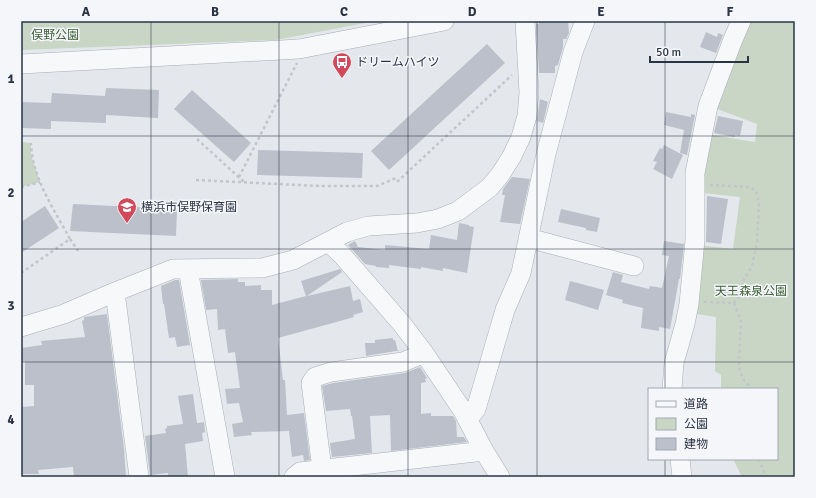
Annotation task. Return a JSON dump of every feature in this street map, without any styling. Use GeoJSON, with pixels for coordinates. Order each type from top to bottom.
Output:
{"type":"FeatureCollection","features":[{"type":"Feature","properties":{"kind":"street"},"geometry":{"type":"LineString","coordinates":[[21,64],[299,48],[444,21]]}},
{"type":"Feature","properties":{"kind":"street"},"geometry":{"type":"LineString","coordinates":[[21,327],[64,314],[173,269],[262,268],[293,260],[347,232],[368,226],[417,223],[438,219],[458,211],[488,188],[500,175],[512,156],[521,137],[527,116],[529,93],[525,21]]}},
{"type":"Feature","properties":{"kind":"street"},"geometry":{"type":"LineString","coordinates":[[468,419],[476,409],[505,310],[521,273],[548,147],[573,52],[585,21]]}},
{"type":"Feature","properties":{"kind":"street"},"geometry":{"type":"LineString","coordinates":[[672,388],[674,362],[690,301],[695,240],[695,173],[708,106],[741,21]]}},
{"type":"Feature","properties":{"kind":"street"},"geometry":{"type":"LineString","coordinates":[[528,238],[634,266]]}},
{"type":"Feature","properties":{"kind":"street"},"geometry":{"type":"LineString","coordinates":[[328,242],[347,260],[402,324],[424,353],[468,419],[484,451],[500,477]]}},
{"type":"Feature","properties":{"kind":"street"},"geometry":{"type":"LineString","coordinates":[[188,269],[225,477]]}},
{"type":"Feature","properties":{"kind":"street"},"geometry":{"type":"LineString","coordinates":[[115,292],[139,477]]}},
{"type":"Feature","properties":{"kind":"street"},"geometry":{"type":"LineString","coordinates":[[322,470],[310,383],[315,377],[331,372],[403,362],[424,353]]}},
{"type":"Feature","properties":{"kind":"street"},"geometry":{"type":"LineString","coordinates":[[294,477],[300,472],[322,470],[363,471],[484,451]]}},
{"type":"Feature","properties":{"kind":"street"},"geometry":{"type":"LineString","coordinates":[[680,460],[682,477]]}},
{"type":"Feature","properties":{"kind":"path"},"geometry":{"type":"LineString","coordinates":[[240,177],[300,58]]}},
{"type":"Feature","properties":{"kind":"path"},"geometry":{"type":"LineString","coordinates":[[196,180],[319,186],[377,186],[396,178],[398,181],[527,61]]}},
{"type":"Feature","properties":{"kind":"path"},"geometry":{"type":"LineString","coordinates":[[197,139],[245,182]]}},
{"type":"Feature","properties":{"kind":"path"},"geometry":{"type":"LineString","coordinates":[[31,143],[31,155],[40,182],[70,239],[78,251]]}},
{"type":"Feature","properties":{"kind":"path"},"geometry":{"type":"LineString","coordinates":[[21,187],[40,182]]}},
{"type":"Feature","properties":{"kind":"path"},"geometry":{"type":"LineString","coordinates":[[694,184],[750,187],[756,191],[759,203],[757,243],[752,266],[744,280],[739,297],[734,303]]}},
{"type":"Feature","properties":{"kind":"path"},"geometry":{"type":"LineString","coordinates":[[21,273],[70,239]]}},
{"type":"Feature","properties":{"kind":"path"},"geometry":{"type":"LineString","coordinates":[[690,301],[734,303]]}},
{"type":"Feature","properties":{"kind":"path"},"geometry":{"type":"LineString","coordinates":[[734,303],[741,322],[738,366],[742,378],[751,388]]}},
{"type":"Feature","properties":{"kind":"path"},"geometry":{"type":"LineString","coordinates":[[758,460],[766,477]]}},
{"type":"Feature","properties":{"kind":"green space","name":"俣野公園"},"geometry":{"type":"Polygon","coordinates":[[[21,21],[376,21],[276,40],[21,50],[21,21]]]}},
{"type":"Feature","properties":{"kind":"green space","name":"天王森泉公園"},"geometry":{"type":"Polygon","coordinates":[[[749,21],[795,21],[795,477],[742,477],[734,460],[778,460],[778,388],[721,388],[721,375],[715,371],[716,317],[691,313],[698,245],[733,249],[740,197],[703,193],[706,134],[755,142],[757,124],[712,107],[749,21]]]}},
{"type":"Feature","properties":{"kind":"green space"},"geometry":{"type":"Polygon","coordinates":[[[21,142],[31,143],[31,155],[40,182],[21,187],[21,142]]]}},
{"type":"Feature","properties":{"kind":"building"},"geometry":{"type":"Polygon","coordinates":[[[539,21],[568,21],[569,33],[566,39],[563,39],[563,47],[558,65],[555,66],[555,73],[539,73],[536,24],[539,24],[539,21]]]}},
{"type":"Feature","properties":{"kind":"building"},"geometry":{"type":"Polygon","coordinates":[[[706,32],[717,37],[718,33],[723,35],[716,53],[700,47],[706,32]]]}},
{"type":"Feature","properties":{"kind":"building"},"geometry":{"type":"Polygon","coordinates":[[[487,44],[505,63],[389,170],[371,151],[487,44]]]}},
{"type":"Feature","properties":{"kind":"building"},"geometry":{"type":"Polygon","coordinates":[[[106,88],[159,90],[158,118],[106,115],[106,123],[51,121],[51,129],[21,128],[21,102],[51,103],[52,93],[105,96],[106,88]]]}},
{"type":"Feature","properties":{"kind":"building"},"geometry":{"type":"Polygon","coordinates":[[[192,90],[251,143],[234,162],[174,109],[192,90]]]}},
{"type":"Feature","properties":{"kind":"building"},"geometry":{"type":"Polygon","coordinates":[[[540,99],[548,102],[543,123],[537,121],[540,99]]]}},
{"type":"Feature","properties":{"kind":"building"},"geometry":{"type":"Polygon","coordinates":[[[666,112],[691,117],[691,114],[695,115],[687,155],[680,153],[684,130],[664,125],[666,112]]]}},
{"type":"Feature","properties":{"kind":"building"},"geometry":{"type":"Polygon","coordinates":[[[718,116],[743,121],[740,136],[735,135],[735,137],[714,133],[718,116]]]}},
{"type":"Feature","properties":{"kind":"building"},"geometry":{"type":"Polygon","coordinates":[[[664,145],[683,155],[672,179],[653,169],[657,162],[653,161],[660,148],[662,149],[664,145]]]}},
{"type":"Feature","properties":{"kind":"building"},"geometry":{"type":"Polygon","coordinates":[[[258,150],[363,153],[362,178],[257,175],[258,150]]]}},
{"type":"Feature","properties":{"kind":"building"},"geometry":{"type":"Polygon","coordinates":[[[512,177],[530,179],[520,224],[500,222],[505,195],[502,195],[503,189],[512,177]]]}},
{"type":"Feature","properties":{"kind":"building"},"geometry":{"type":"Polygon","coordinates":[[[707,196],[728,199],[721,244],[706,242],[707,196]]]}},
{"type":"Feature","properties":{"kind":"building"},"geometry":{"type":"Polygon","coordinates":[[[73,204],[177,209],[176,236],[70,231],[73,204]]]}},
{"type":"Feature","properties":{"kind":"building"},"geometry":{"type":"Polygon","coordinates":[[[45,206],[59,228],[21,253],[21,222],[45,206]]]}},
{"type":"Feature","properties":{"kind":"building"},"geometry":{"type":"Polygon","coordinates":[[[561,209],[600,218],[597,232],[558,222],[561,209]]]}},
{"type":"Feature","properties":{"kind":"building"},"geometry":{"type":"Polygon","coordinates":[[[459,223],[474,227],[467,273],[443,268],[443,271],[421,267],[421,269],[389,265],[389,268],[376,267],[365,264],[348,245],[355,241],[358,247],[385,250],[385,245],[429,249],[431,235],[457,240],[459,223]]]}},
{"type":"Feature","properties":{"kind":"building"},"geometry":{"type":"Polygon","coordinates":[[[664,241],[684,244],[680,279],[670,329],[659,327],[659,331],[641,328],[643,308],[622,303],[623,300],[606,295],[613,272],[623,275],[621,282],[649,289],[650,286],[662,288],[669,256],[662,255],[664,241]]]}},
{"type":"Feature","properties":{"kind":"building"},"geometry":{"type":"Polygon","coordinates":[[[340,269],[342,272],[307,296],[350,286],[353,301],[360,299],[363,312],[353,315],[354,317],[278,338],[283,380],[285,380],[287,415],[304,413],[310,460],[304,461],[303,455],[292,457],[289,431],[251,432],[252,435],[234,437],[232,424],[243,422],[239,403],[227,404],[225,389],[240,388],[235,352],[228,353],[225,329],[218,330],[217,309],[206,310],[201,280],[238,279],[238,282],[245,282],[245,286],[261,285],[261,290],[272,290],[272,305],[306,296],[301,281],[340,269]]]}},
{"type":"Feature","properties":{"kind":"building"},"geometry":{"type":"Polygon","coordinates":[[[175,280],[179,280],[190,345],[177,347],[175,337],[169,338],[161,286],[175,280]]]}},
{"type":"Feature","properties":{"kind":"building"},"geometry":{"type":"Polygon","coordinates":[[[570,281],[604,290],[598,310],[565,300],[570,281]]]}},
{"type":"Feature","properties":{"kind":"building"},"geometry":{"type":"Polygon","coordinates":[[[107,314],[124,449],[126,477],[74,477],[73,467],[38,470],[39,474],[21,474],[22,407],[34,406],[34,385],[25,385],[25,361],[21,362],[21,348],[42,345],[41,341],[85,337],[82,321],[84,320],[84,317],[107,314]]]}},
{"type":"Feature","properties":{"kind":"building"},"geometry":{"type":"Polygon","coordinates":[[[393,338],[398,351],[366,356],[365,343],[375,343],[375,340],[393,338]]]}},
{"type":"Feature","properties":{"kind":"building"},"geometry":{"type":"Polygon","coordinates":[[[420,367],[427,378],[425,379],[426,382],[421,383],[421,414],[431,413],[431,416],[453,416],[456,421],[457,437],[464,437],[467,442],[391,451],[390,415],[370,416],[372,453],[332,457],[330,443],[355,439],[352,416],[350,409],[326,411],[322,386],[333,383],[405,373],[420,367]]]}},
{"type":"Feature","properties":{"kind":"building"},"geometry":{"type":"Polygon","coordinates":[[[193,394],[197,423],[204,422],[205,432],[202,433],[203,441],[185,444],[188,477],[170,477],[168,476],[168,473],[150,475],[145,436],[166,433],[165,429],[167,426],[183,424],[178,396],[193,394]]]}},
{"type":"Feature","properties":{"kind":"place","name":"ドリームハイツ"},"geometry":{"type":"Point","coordinates":[342,79]}},
{"type":"Feature","properties":{"kind":"place","name":"横浜市俣野保育園"},"geometry":{"type":"Point","coordinates":[127,224]}}]}
